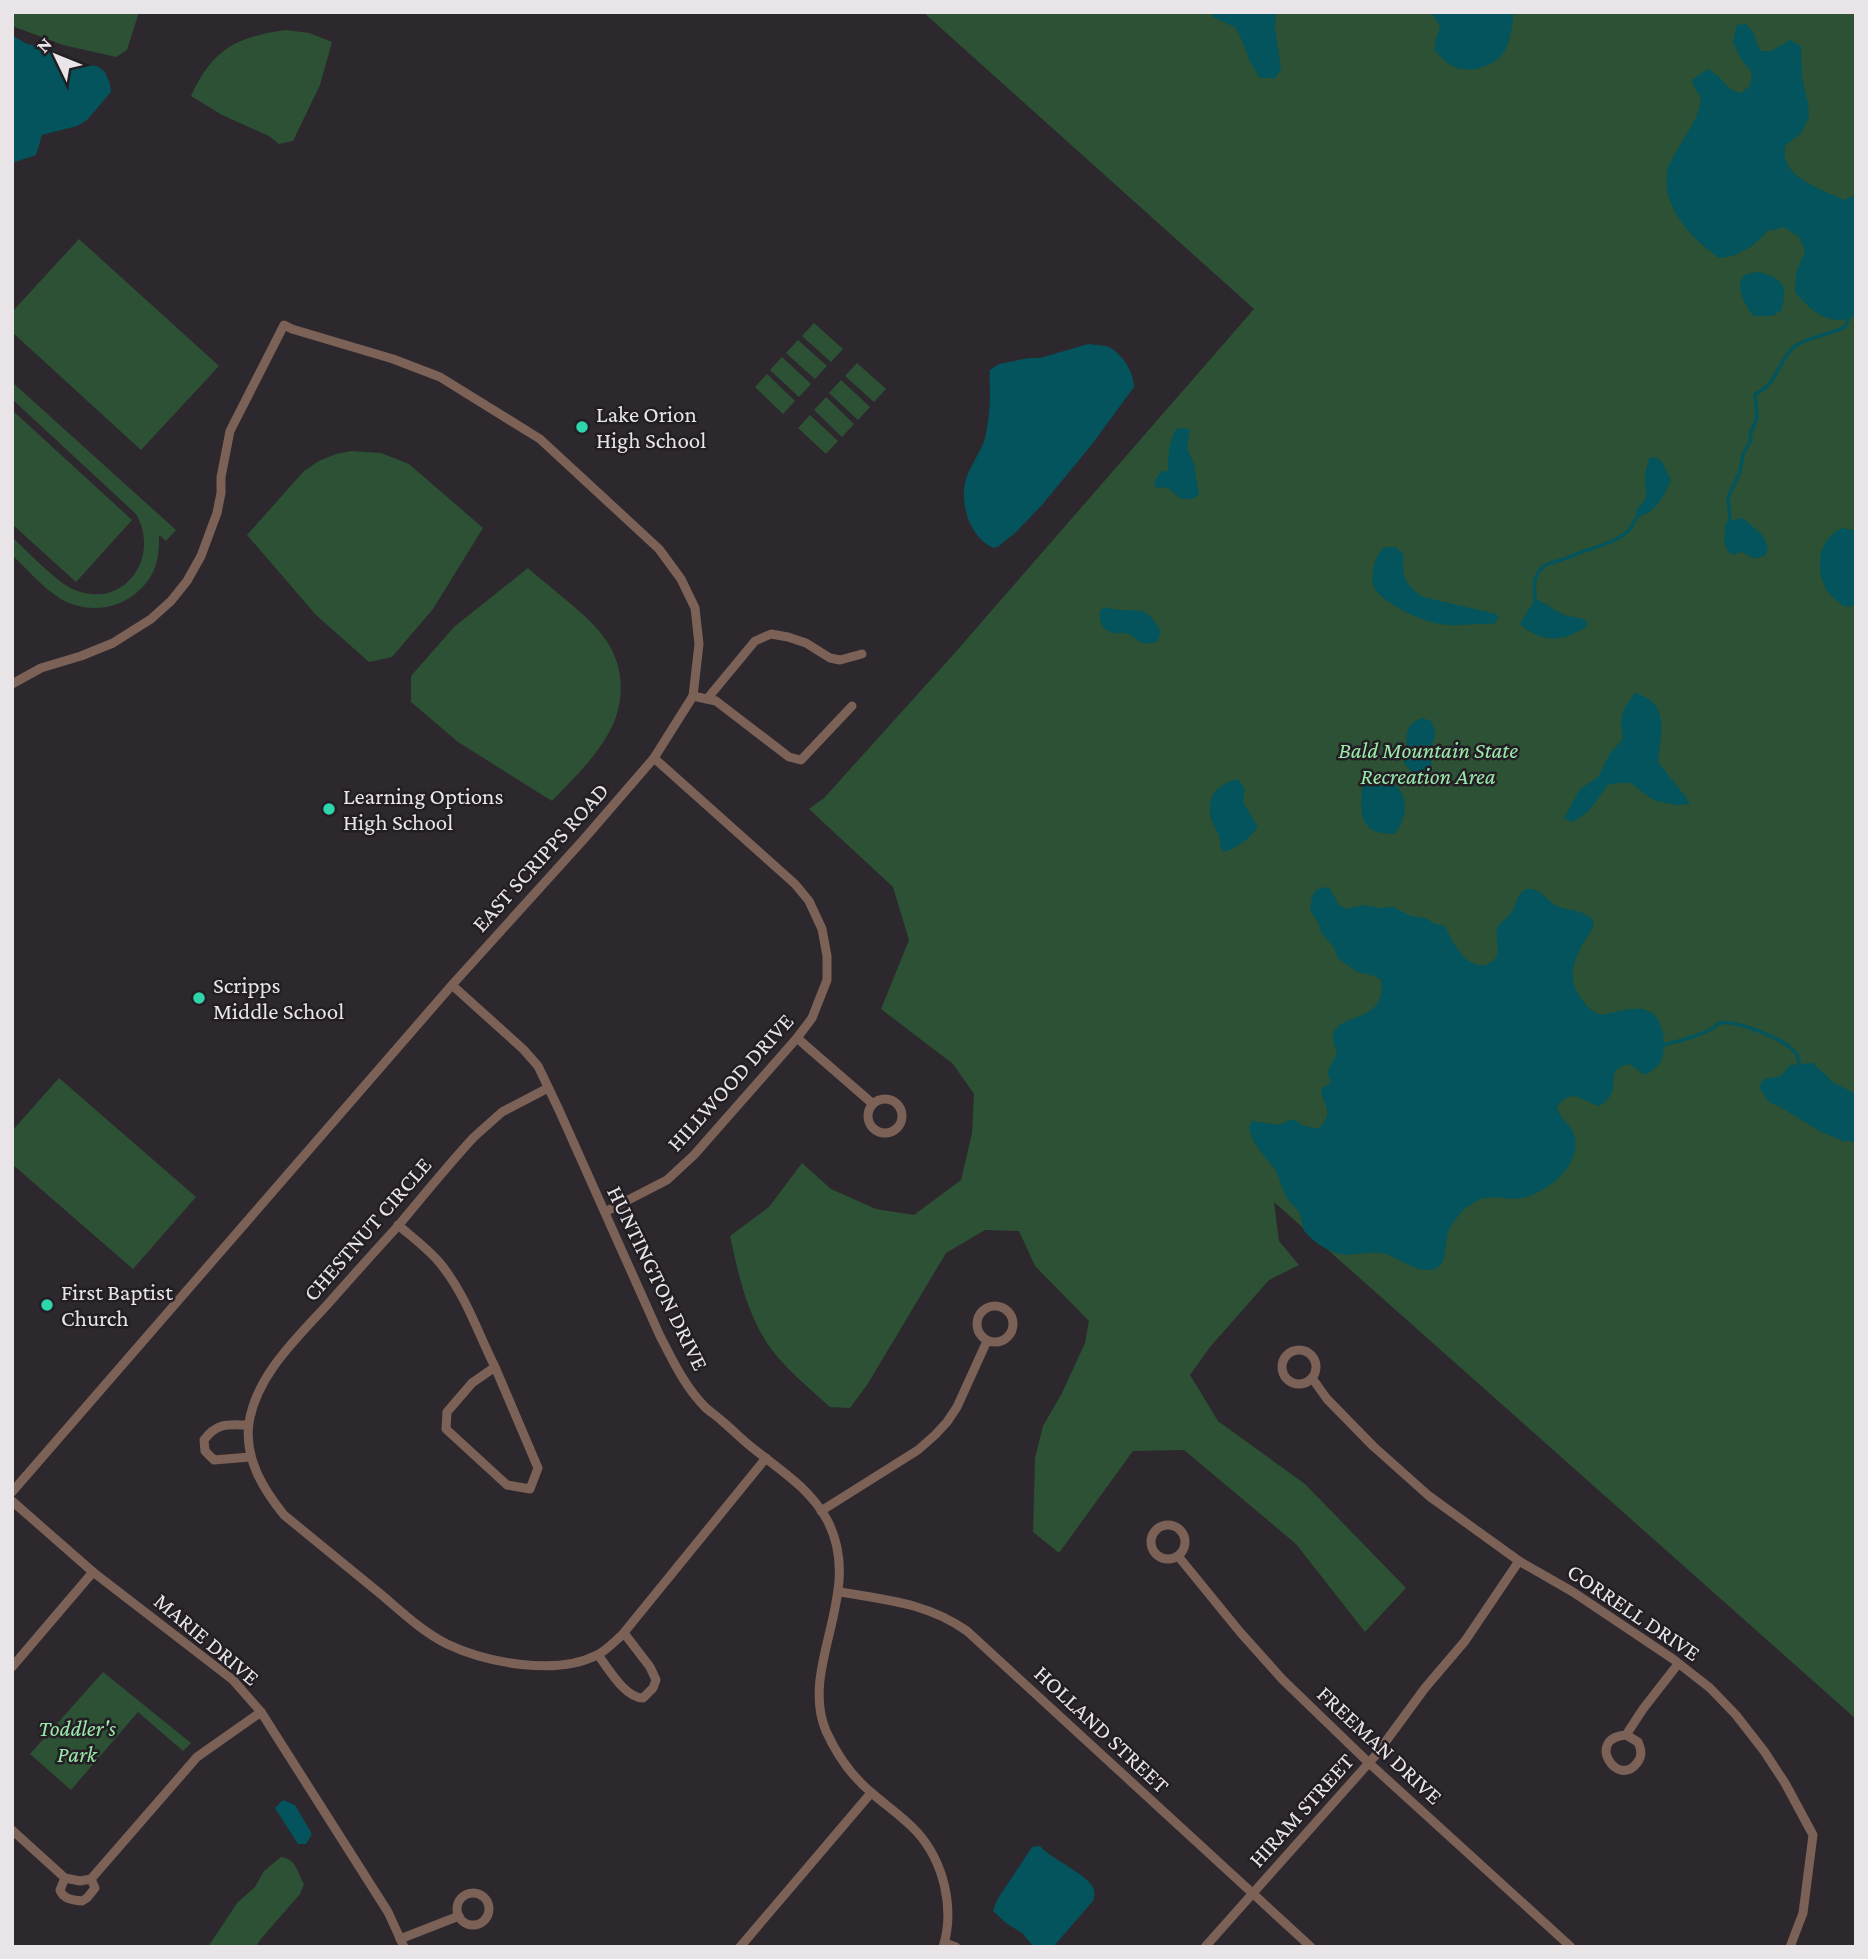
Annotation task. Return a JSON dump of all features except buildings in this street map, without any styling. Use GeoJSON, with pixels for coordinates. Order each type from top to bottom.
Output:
{"type":"FeatureCollection","features":[{"type":"Feature","properties":{"kind":"street","name":"EAST SCRIPPS ROAD"},"geometry":{"type":"LineString","coordinates":[[12,684],[41,668],[113,643],[151,619],[171,601],[187,581],[201,556],[217,513],[230,431],[284,325],[393,359],[440,377],[540,439],[659,549],[681,579],[695,608],[699,644],[693,696],[654,758],[452,985],[12,1492]]}},
{"type":"Feature","properties":{"kind":"street"},"geometry":{"type":"LineString","coordinates":[[707,699],[755,641],[771,635],[806,643],[830,658],[840,660],[862,654]]}},
{"type":"Feature","properties":{"kind":"street"},"geometry":{"type":"LineString","coordinates":[[693,696],[716,701],[789,757],[801,760],[852,706]]}},
{"type":"Feature","properties":{"kind":"street","name":"HILLWOOD DRIVE"},"geometry":{"type":"LineString","coordinates":[[605,1212],[667,1180],[694,1155],[813,1018],[827,980],[827,956],[822,929],[809,901],[795,884],[654,758]]}},
{"type":"Feature","properties":{"kind":"street","name":"HUNTINGTON DRIVE"},"geometry":{"type":"LineString","coordinates":[[452,985],[538,1066],[679,1373],[706,1408],[811,1496],[834,1535],[839,1552],[840,1592],[819,1692],[822,1722],[848,1769],[871,1793],[919,1833],[934,1858],[942,1878],[949,1919],[944,1945]]}},
{"type":"Feature","properties":{"kind":"street"},"geometry":{"type":"LineString","coordinates":[[797,1038],[873,1104]]}},
{"type":"Feature","properties":{"kind":"street","name":"CHESTNUT CIRCLE"},"geometry":{"type":"LineString","coordinates":[[548,1088],[502,1112],[474,1137],[276,1363],[255,1398],[248,1425],[250,1457],[269,1496],[284,1515],[418,1625],[446,1644],[521,1665],[552,1667],[598,1655],[624,1633],[766,1458]]}},
{"type":"Feature","properties":{"kind":"street"},"geometry":{"type":"LineString","coordinates":[[398,1225],[437,1259],[468,1306],[495,1367],[538,1468],[530,1489],[507,1485],[446,1429],[447,1412],[472,1383],[495,1367]]}},
{"type":"Feature","properties":{"kind":"street"},"geometry":{"type":"LineString","coordinates":[[989,1307],[1003,1308],[1012,1318],[1012,1332],[1001,1341],[988,1341],[978,1330],[979,1316],[989,1307]]}},
{"type":"Feature","properties":{"kind":"street"},"geometry":{"type":"LineString","coordinates":[[821,1511],[918,1450],[935,1435],[957,1407],[988,1341]]}},
{"type":"Feature","properties":{"kind":"street","name":"CORRELL DRIVE"},"geometry":{"type":"LineString","coordinates":[[1312,1378],[1345,1418],[1429,1496],[1519,1561],[1584,1600],[1678,1664],[1710,1688],[1736,1715],[1785,1783],[1813,1835],[1802,1913],[1790,1947]]}},
{"type":"Feature","properties":{"kind":"street"},"geometry":{"type":"LineString","coordinates":[[248,1425],[223,1426],[211,1430],[204,1440],[205,1451],[214,1460],[250,1457]]}},
{"type":"Feature","properties":{"kind":"street","name":"MARIE DRIVE"},"geometry":{"type":"LineString","coordinates":[[12,1501],[93,1572],[233,1680],[261,1712],[388,1912],[402,1943]]}},
{"type":"Feature","properties":{"kind":"street","name":"FREEMAN DRIVE"},"geometry":{"type":"LineString","coordinates":[[1178,1556],[1282,1679],[1369,1763],[1571,1947]]}},
{"type":"Feature","properties":{"kind":"street","name":"HIRAM STREET"},"geometry":{"type":"LineString","coordinates":[[1205,1947],[1389,1739],[1425,1688],[1465,1641],[1519,1561]]}},
{"type":"Feature","properties":{"kind":"street"},"geometry":{"type":"LineString","coordinates":[[12,1667],[93,1572]]}},
{"type":"Feature","properties":{"kind":"street","name":"HOLLAND STREET"},"geometry":{"type":"LineString","coordinates":[[840,1592],[918,1606],[952,1620],[967,1631],[1311,1947]]}},
{"type":"Feature","properties":{"kind":"street"},"geometry":{"type":"LineString","coordinates":[[598,1655],[628,1693],[643,1698],[653,1688],[656,1680],[650,1667],[624,1633]]}},
{"type":"Feature","properties":{"kind":"street"},"geometry":{"type":"LineString","coordinates":[[1626,1735],[1678,1664]]}},
{"type":"Feature","properties":{"kind":"street"},"geometry":{"type":"LineString","coordinates":[[12,1830],[65,1878],[80,1881],[91,1879],[197,1757],[261,1712]]}},
{"type":"Feature","properties":{"kind":"street"},"geometry":{"type":"LineString","coordinates":[[740,1947],[871,1793]]}},
{"type":"Feature","properties":{"kind":"street"},"geometry":{"type":"LineString","coordinates":[[65,1878],[61,1894],[66,1898],[82,1901],[95,1888],[91,1879]]}},
{"type":"Feature","properties":{"kind":"street"},"geometry":{"type":"LineString","coordinates":[[402,1943],[459,1916]]}},
{"type":"Feature","properties":{"kind":"street"},"geometry":{"type":"LineString","coordinates":[[944,1945],[956,1947]]}},
{"type":"Feature","properties":{"kind":"green space"},"geometry":{"type":"Polygon","coordinates":[[[13,12],[139,12],[127,50],[116,57],[63,45],[12,26],[13,12]]]}},
{"type":"Feature","properties":{"kind":"green space","name":"Bald Mountain State Recreation Area"},"geometry":{"type":"Polygon","coordinates":[[[923,12],[1856,12],[1856,1719],[1274,1202],[1279,1241],[1299,1265],[1269,1280],[1210,1347],[1190,1375],[1218,1421],[1305,1484],[1406,1588],[1365,1632],[1296,1544],[1184,1450],[1133,1451],[1059,1553],[1033,1532],[1035,1458],[1043,1426],[1085,1343],[1089,1321],[1035,1266],[1019,1231],[985,1230],[946,1253],[867,1385],[850,1408],[830,1407],[781,1361],[758,1327],[741,1282],[730,1236],[769,1207],[802,1163],[831,1189],[876,1209],[914,1215],[961,1180],[972,1133],[974,1094],[953,1064],[881,1009],[909,940],[893,887],[809,809],[824,798],[953,655],[1254,309],[923,12]]]}},
{"type":"Feature","properties":{"kind":"green space"},"geometry":{"type":"Polygon","coordinates":[[[286,30],[309,33],[332,42],[320,85],[293,141],[279,144],[269,136],[222,115],[191,96],[208,67],[228,48],[253,37],[286,30]]]}},
{"type":"Feature","properties":{"kind":"green space"},"geometry":{"type":"Polygon","coordinates":[[[79,239],[219,366],[141,450],[12,332],[12,312],[79,239]]]}},
{"type":"Feature","properties":{"kind":"green space"},"geometry":{"type":"Polygon","coordinates":[[[814,323],[843,349],[831,362],[802,336],[814,323]]]}},
{"type":"Feature","properties":{"kind":"green space"},"geometry":{"type":"Polygon","coordinates":[[[798,340],[827,366],[815,379],[786,353],[798,340]]]}},
{"type":"Feature","properties":{"kind":"green space"},"geometry":{"type":"Polygon","coordinates":[[[782,357],[811,384],[799,397],[770,370],[782,357]]]}},
{"type":"Feature","properties":{"kind":"green space"},"geometry":{"type":"Polygon","coordinates":[[[857,363],[886,389],[874,402],[845,376],[857,363]]]}},
{"type":"Feature","properties":{"kind":"green space"},"geometry":{"type":"Polygon","coordinates":[[[767,374],[795,401],[783,414],[755,387],[767,374]]]}},
{"type":"Feature","properties":{"kind":"green space"},"geometry":{"type":"Polygon","coordinates":[[[841,380],[870,407],[858,420],[829,393],[841,380]]]}},
{"type":"Feature","properties":{"kind":"green space"},"geometry":{"type":"Polygon","coordinates":[[[12,382],[176,530],[166,541],[159,535],[158,558],[153,572],[146,584],[125,600],[100,608],[74,605],[48,589],[12,555],[12,537],[60,581],[75,590],[93,594],[109,593],[133,576],[141,562],[144,547],[143,530],[136,514],[12,399],[12,382]]]}},
{"type":"Feature","properties":{"kind":"green space"},"geometry":{"type":"Polygon","coordinates":[[[826,397],[854,424],[842,437],[814,410],[826,397]]]}},
{"type":"Feature","properties":{"kind":"green space"},"geometry":{"type":"Polygon","coordinates":[[[12,410],[132,520],[76,582],[12,524],[12,410]]]}},
{"type":"Feature","properties":{"kind":"green space"},"geometry":{"type":"Polygon","coordinates":[[[810,415],[838,441],[826,454],[798,428],[810,415]]]}},
{"type":"Feature","properties":{"kind":"green space"},"geometry":{"type":"Polygon","coordinates":[[[351,451],[381,453],[409,464],[483,528],[433,609],[392,657],[369,662],[316,615],[247,535],[304,471],[319,461],[351,451]]]}},
{"type":"Feature","properties":{"kind":"green space"},"geometry":{"type":"Polygon","coordinates":[[[528,568],[596,627],[611,647],[621,685],[618,711],[607,736],[588,762],[552,801],[458,742],[411,702],[411,676],[454,627],[528,568]]]}},
{"type":"Feature","properties":{"kind":"green space"},"geometry":{"type":"Polygon","coordinates":[[[59,1078],[196,1197],[133,1269],[12,1164],[12,1131],[59,1078]]]}},
{"type":"Feature","properties":{"kind":"green space","name":"Toddler's Park"},"geometry":{"type":"Polygon","coordinates":[[[103,1672],[191,1743],[183,1751],[138,1712],[71,1790],[30,1754],[103,1672]]]}},
{"type":"Feature","properties":{"kind":"green space"},"geometry":{"type":"Polygon","coordinates":[[[281,1857],[290,1860],[296,1867],[304,1884],[300,1894],[256,1947],[208,1947],[237,1903],[255,1887],[264,1871],[281,1857]]]}},
{"type":"Feature","properties":{"kind":"water"},"geometry":{"type":"Polygon","coordinates":[[[1212,12],[1276,12],[1275,28],[1281,69],[1275,78],[1260,78],[1235,27],[1213,17],[1212,12]]]}},
{"type":"Feature","properties":{"kind":"water"},"geometry":{"type":"Polygon","coordinates":[[[1431,12],[1514,12],[1505,50],[1491,64],[1470,69],[1454,67],[1435,51],[1440,26],[1431,12]]]}},
{"type":"Feature","properties":{"kind":"water"},"geometry":{"type":"Polygon","coordinates":[[[1746,24],[1753,32],[1760,51],[1771,51],[1790,40],[1801,46],[1802,78],[1809,117],[1801,133],[1785,146],[1788,166],[1801,179],[1844,200],[1856,195],[1856,315],[1847,319],[1822,316],[1795,292],[1796,274],[1805,251],[1799,237],[1784,227],[1768,231],[1752,246],[1733,256],[1719,258],[1689,232],[1669,198],[1668,169],[1693,123],[1700,104],[1701,97],[1692,80],[1707,69],[1740,93],[1750,86],[1752,73],[1733,42],[1737,25],[1746,24]]]}},
{"type":"Feature","properties":{"kind":"water"},"geometry":{"type":"Polygon","coordinates":[[[12,35],[27,44],[52,49],[80,64],[97,66],[105,72],[111,92],[87,120],[77,126],[42,135],[36,155],[12,163],[12,35]]]}},
{"type":"Feature","properties":{"kind":"water"},"geometry":{"type":"Polygon","coordinates":[[[1759,272],[1779,281],[1784,290],[1781,311],[1772,316],[1753,316],[1741,294],[1742,278],[1759,272]]]}},
{"type":"Feature","properties":{"kind":"water"},"geometry":{"type":"Polygon","coordinates":[[[1088,344],[1106,346],[1117,352],[1129,369],[1134,387],[1042,505],[1016,532],[994,548],[979,537],[973,528],[968,519],[964,499],[966,479],[986,434],[990,406],[990,370],[999,364],[1040,358],[1088,344]]]}},
{"type":"Feature","properties":{"kind":"water"},"geometry":{"type":"Polygon","coordinates":[[[1176,429],[1190,430],[1187,448],[1194,464],[1199,495],[1191,499],[1181,499],[1168,488],[1155,487],[1155,480],[1162,471],[1168,471],[1169,449],[1176,429]]]}},
{"type":"Feature","properties":{"kind":"water"},"geometry":{"type":"Polygon","coordinates":[[[1653,457],[1661,460],[1671,480],[1654,508],[1637,517],[1636,511],[1646,498],[1645,474],[1649,459],[1653,457]]]}},
{"type":"Feature","properties":{"kind":"water"},"geometry":{"type":"Polygon","coordinates":[[[1743,518],[1762,535],[1768,546],[1766,555],[1755,559],[1742,552],[1733,555],[1727,550],[1724,539],[1726,522],[1743,518]]]}},
{"type":"Feature","properties":{"kind":"water"},"geometry":{"type":"Polygon","coordinates":[[[1842,528],[1856,532],[1856,605],[1845,607],[1827,590],[1820,570],[1824,546],[1834,533],[1842,528]]]}},
{"type":"Feature","properties":{"kind":"water"},"geometry":{"type":"Polygon","coordinates":[[[1385,547],[1396,547],[1404,555],[1403,569],[1406,579],[1423,597],[1496,614],[1499,617],[1494,624],[1447,625],[1403,611],[1385,600],[1374,587],[1373,573],[1379,553],[1385,547]]]}},
{"type":"Feature","properties":{"kind":"water"},"geometry":{"type":"Polygon","coordinates":[[[1535,599],[1563,615],[1587,621],[1587,626],[1561,638],[1537,635],[1520,624],[1535,599]]]}},
{"type":"Feature","properties":{"kind":"water"},"geometry":{"type":"Polygon","coordinates":[[[1105,607],[1138,610],[1149,615],[1161,632],[1157,642],[1144,643],[1129,634],[1106,630],[1100,615],[1100,611],[1105,607]]]}},
{"type":"Feature","properties":{"kind":"water"},"geometry":{"type":"Polygon","coordinates":[[[1635,693],[1647,698],[1659,712],[1661,730],[1658,762],[1690,804],[1676,805],[1653,800],[1631,783],[1619,783],[1608,785],[1589,811],[1571,822],[1564,818],[1580,789],[1598,777],[1610,753],[1623,739],[1622,714],[1635,693]]]}},
{"type":"Feature","properties":{"kind":"water"},"geometry":{"type":"Polygon","coordinates":[[[1423,718],[1432,722],[1435,736],[1430,769],[1421,776],[1411,771],[1404,763],[1404,756],[1408,751],[1406,740],[1410,726],[1423,718]]]}},
{"type":"Feature","properties":{"kind":"water"},"geometry":{"type":"Polygon","coordinates":[[[1371,777],[1388,780],[1402,794],[1404,815],[1394,834],[1374,831],[1364,821],[1361,807],[1362,788],[1371,777]]]}},
{"type":"Feature","properties":{"kind":"water"},"geometry":{"type":"Polygon","coordinates":[[[1238,779],[1245,789],[1243,802],[1258,827],[1243,842],[1224,852],[1210,813],[1211,799],[1218,788],[1238,779]]]}},
{"type":"Feature","properties":{"kind":"water"},"geometry":{"type":"Polygon","coordinates":[[[1326,887],[1339,905],[1346,909],[1364,905],[1393,907],[1411,916],[1444,925],[1465,958],[1478,965],[1492,962],[1497,955],[1499,925],[1511,913],[1522,892],[1527,889],[1535,890],[1555,905],[1581,912],[1594,922],[1573,970],[1574,984],[1588,1007],[1602,1015],[1629,1009],[1646,1010],[1657,1018],[1663,1033],[1664,1049],[1660,1063],[1648,1074],[1643,1074],[1630,1064],[1622,1066],[1615,1071],[1612,1093],[1600,1106],[1573,1096],[1557,1107],[1575,1138],[1572,1158],[1560,1176],[1533,1195],[1511,1199],[1487,1198],[1468,1206],[1450,1228],[1441,1264],[1432,1270],[1413,1267],[1382,1253],[1336,1253],[1315,1242],[1305,1232],[1299,1212],[1286,1197],[1276,1171],[1250,1133],[1252,1121],[1278,1125],[1293,1119],[1302,1125],[1318,1129],[1327,1113],[1321,1089],[1331,1082],[1327,1073],[1337,1053],[1333,1037],[1336,1029],[1377,1005],[1381,995],[1381,980],[1357,972],[1338,958],[1310,911],[1316,890],[1326,887]]]}},
{"type":"Feature","properties":{"kind":"water"},"geometry":{"type":"Polygon","coordinates":[[[1813,1063],[1834,1083],[1856,1094],[1856,1142],[1843,1141],[1821,1132],[1769,1102],[1759,1087],[1764,1079],[1781,1076],[1790,1065],[1813,1063]]]}},
{"type":"Feature","properties":{"kind":"water"},"geometry":{"type":"Polygon","coordinates":[[[283,1800],[295,1805],[312,1834],[306,1844],[298,1844],[275,1808],[283,1800]]]}},
{"type":"Feature","properties":{"kind":"water"},"geometry":{"type":"Polygon","coordinates":[[[1040,1846],[1086,1879],[1094,1891],[1093,1901],[1053,1947],[1034,1947],[1022,1933],[993,1911],[997,1900],[1032,1847],[1040,1846]]]}},
{"type":"Feature","properties":{"kind":"waterway"},"geometry":{"type":"LineString","coordinates":[[1730,521],[1728,497],[1751,440],[1750,435],[1757,417],[1755,394],[1773,379],[1794,347],[1846,326],[1848,319]]}},
{"type":"Feature","properties":{"kind":"waterway"},"geometry":{"type":"LineString","coordinates":[[1535,599],[1535,580],[1542,568],[1549,563],[1615,540],[1629,530],[1637,517]]}},
{"type":"Feature","properties":{"kind":"waterway"},"geometry":{"type":"LineString","coordinates":[[1663,1045],[1701,1034],[1719,1023],[1736,1024],[1781,1041],[1795,1052],[1800,1067]]}},
{"type":"Feature","properties":{"kind":"place","name":"Lake Orion High School"},"geometry":{"type":"Point","coordinates":[582,427]}},
{"type":"Feature","properties":{"kind":"place","name":"Learning Options High School"},"geometry":{"type":"Point","coordinates":[329,809]}},
{"type":"Feature","properties":{"kind":"place","name":"Scripps Middle School"},"geometry":{"type":"Point","coordinates":[199,998]}},
{"type":"Feature","properties":{"kind":"place","name":"First Baptist Church"},"geometry":{"type":"Point","coordinates":[47,1305]}}]}
